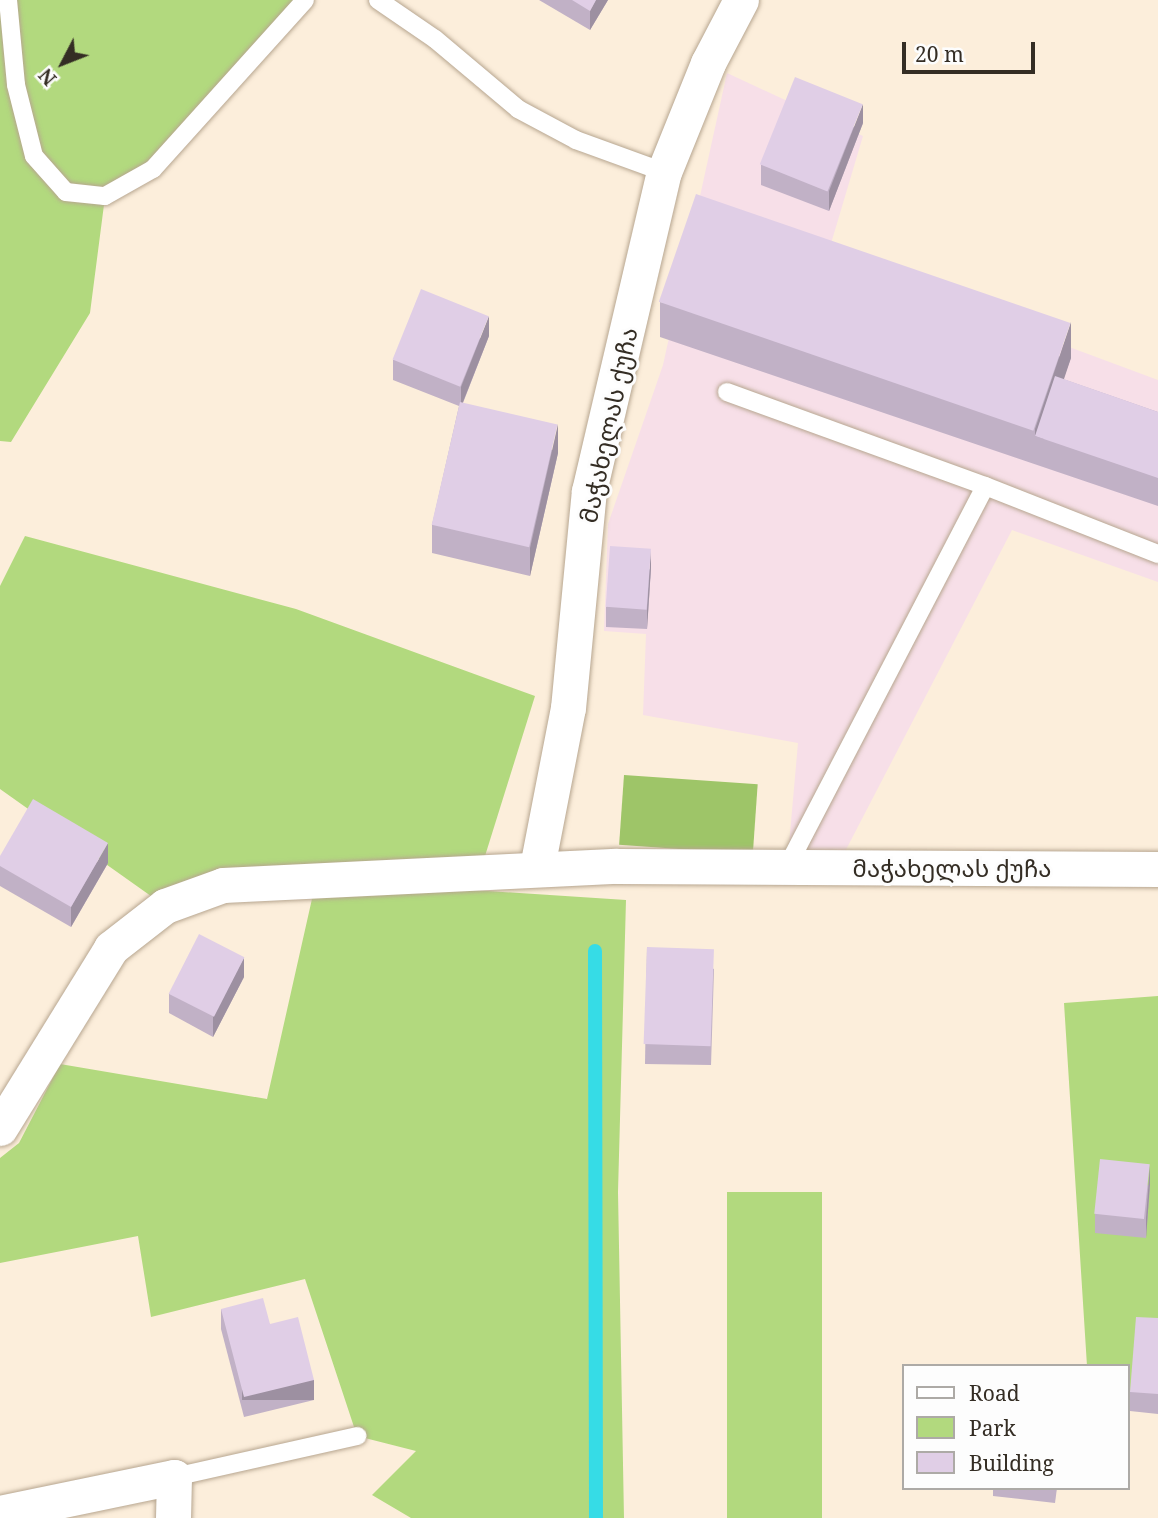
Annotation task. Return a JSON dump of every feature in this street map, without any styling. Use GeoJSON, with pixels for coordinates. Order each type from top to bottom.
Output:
{"type":"FeatureCollection","features":[{"type":"Feature","properties":{"kind":"street","name":"მაჭახელას ქუჩა"},"geometry":{"type":"LineString","coordinates":[[537,867],[568,708],[589,491],[664,172],[708,63],[741,0]]}},
{"type":"Feature","properties":{"kind":"street","name":"მაჭახელას ქუჩა"},"geometry":{"type":"LineString","coordinates":[[0,1128],[111,948],[165,906],[223,885],[537,867],[1158,869]]}},
{"type":"Feature","properties":{"kind":"street"},"geometry":{"type":"LineString","coordinates":[[0,1513],[173,1477],[173,1518]]}},
{"type":"Feature","properties":{"kind":"lane"},"geometry":{"type":"LineString","coordinates":[[8,0],[16,85],[34,156],[66,191],[105,197],[153,169],[305,0]]}},
{"type":"Feature","properties":{"kind":"lane"},"geometry":{"type":"LineString","coordinates":[[378,0],[435,39],[518,109],[576,140],[664,172]]}},
{"type":"Feature","properties":{"kind":"lane"},"geometry":{"type":"LineString","coordinates":[[727,392],[985,486],[1158,554]]}},
{"type":"Feature","properties":{"kind":"lane"},"geometry":{"type":"LineString","coordinates":[[788,867],[985,486]]}},
{"type":"Feature","properties":{"kind":"lane"},"geometry":{"type":"LineString","coordinates":[[173,1477],[357,1436]]}},
{"type":"Feature","properties":{"kind":"shaded area"},"geometry":{"type":"Polygon","coordinates":[[[727,73],[863,136],[827,257],[1158,380],[1158,582],[1012,530],[837,867],[787,867],[798,743],[643,715],[646,634],[604,631],[608,524],[663,365],[727,73]]]}},
{"type":"Feature","properties":{"kind":"green space"},"geometry":{"type":"Polygon","coordinates":[[[0,0],[305,0],[153,169],[105,197],[90,313],[11,442],[0,441],[0,0]]]}},
{"type":"Feature","properties":{"kind":"green space"},"geometry":{"type":"Polygon","coordinates":[[[25,536],[296,609],[535,696],[485,856],[321,880],[626,900],[618,1192],[624,1518],[411,1518],[372,1495],[416,1451],[357,1436],[305,1279],[151,1317],[138,1236],[0,1263],[0,1158],[19,1143],[60,1064],[267,1099],[316,881],[165,906],[0,789],[0,586],[25,536]]]}},
{"type":"Feature","properties":{"kind":"green space"},"geometry":{"type":"Polygon","coordinates":[[[624,775],[758,784],[753,854],[619,845],[624,775]]]}},
{"type":"Feature","properties":{"kind":"green space"},"geometry":{"type":"Polygon","coordinates":[[[1158,996],[1158,1396],[1130,1397],[1130,1364],[1087,1364],[1064,1003],[1158,996]]]}},
{"type":"Feature","properties":{"kind":"green space"},"geometry":{"type":"Polygon","coordinates":[[[727,1192],[822,1192],[822,1518],[727,1518],[727,1192]]]}},
{"type":"Feature","properties":{"kind":"building"},"geometry":{"type":"Polygon","coordinates":[[[572,0],[596,0],[590,11],[572,0]]]}},
{"type":"Feature","properties":{"kind":"building"},"geometry":{"type":"Polygon","coordinates":[[[795,77],[863,104],[827,192],[760,164],[795,77]]]}},
{"type":"Feature","properties":{"kind":"building"},"geometry":{"type":"Polygon","coordinates":[[[696,194],[1070,323],[1033,431],[659,302],[696,194]]]}},
{"type":"Feature","properties":{"kind":"building"},"geometry":{"type":"Polygon","coordinates":[[[421,289],[489,316],[460,387],[393,359],[421,289]]]}},
{"type":"Feature","properties":{"kind":"building"},"geometry":{"type":"Polygon","coordinates":[[[1055,376],[1158,412],[1158,478],[1035,436],[1055,376]]]}},
{"type":"Feature","properties":{"kind":"building"},"geometry":{"type":"Polygon","coordinates":[[[460,402],[557,424],[529,547],[432,525],[460,402]]]}},
{"type":"Feature","properties":{"kind":"building"},"geometry":{"type":"Polygon","coordinates":[[[610,546],[651,549],[647,610],[606,607],[610,546]]]}},
{"type":"Feature","properties":{"kind":"building"},"geometry":{"type":"Polygon","coordinates":[[[33,799],[108,843],[71,907],[0,866],[0,856],[33,799]]]}},
{"type":"Feature","properties":{"kind":"building"},"geometry":{"type":"Polygon","coordinates":[[[199,934],[244,957],[214,1017],[169,994],[199,934]]]}},
{"type":"Feature","properties":{"kind":"building"},"geometry":{"type":"Polygon","coordinates":[[[647,947],[714,949],[711,1046],[644,1044],[647,947]]]}},
{"type":"Feature","properties":{"kind":"building"},"geometry":{"type":"Polygon","coordinates":[[[1100,1159],[1150,1164],[1144,1219],[1094,1214],[1100,1159]]]}},
{"type":"Feature","properties":{"kind":"building"},"geometry":{"type":"Polygon","coordinates":[[[263,1298],[270,1324],[298,1317],[314,1380],[244,1397],[221,1309],[263,1298]]]}},
{"type":"Feature","properties":{"kind":"building"},"geometry":{"type":"Polygon","coordinates":[[[1136,1317],[1158,1318],[1158,1394],[1130,1392],[1136,1317]]]}},
{"type":"Feature","properties":{"kind":"waterway"},"geometry":{"type":"LineString","coordinates":[[595,951],[596,1518]]}}]}
